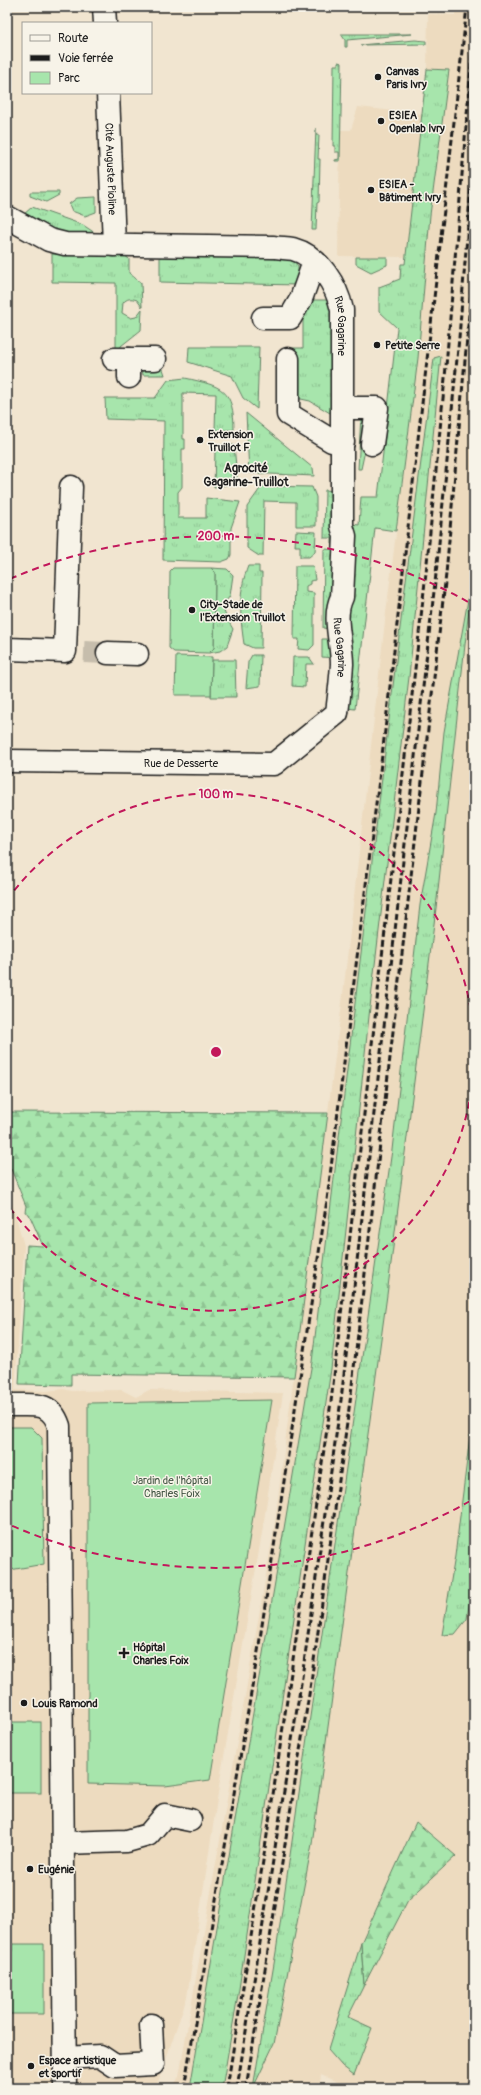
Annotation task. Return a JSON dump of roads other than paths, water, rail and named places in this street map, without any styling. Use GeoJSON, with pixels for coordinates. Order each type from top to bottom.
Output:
{"type":"FeatureCollection","features":[{"type":"Feature","properties":{"kind":"street"},"geometry":{"type":"LineString","coordinates":[[104,7],[105,22]]}},
{"type":"Feature","properties":{"kind":"street","name":"Cité Auguste Pioline"},"geometry":{"type":"LineString","coordinates":[[108,94],[114,245]]}},
{"type":"Feature","properties":{"kind":"street","name":"Rue Gagarine"},"geometry":{"type":"LineString","coordinates":[[16,222],[49,240],[65,244],[274,247],[298,251],[314,262],[334,286],[342,310],[342,526],[345,536],[342,597],[339,604],[339,637],[342,646],[342,665],[337,713]]}},
{"type":"Feature","properties":{"kind":"street"},"geometry":{"type":"LineString","coordinates":[[264,318],[290,318],[301,299],[314,262]]}},
{"type":"Feature","properties":{"kind":"street"},"geometry":{"type":"LineString","coordinates":[[124,365],[155,359]]}},
{"type":"Feature","properties":{"kind":"street"},"geometry":{"type":"LineString","coordinates":[[288,359],[288,414],[332,441],[343,442]]}},
{"type":"Feature","properties":{"kind":"street"},"geometry":{"type":"LineString","coordinates":[[343,408],[377,408],[372,444]]}},
{"type":"Feature","properties":{"kind":"street"},"geometry":{"type":"LineString","coordinates":[[7,649],[74,652],[71,487]]}},
{"type":"Feature","properties":{"kind":"street"},"geometry":{"type":"LineString","coordinates":[[108,653],[137,654]]}},
{"type":"Feature","properties":{"kind":"street","name":"Rue de Desserte"},"geometry":{"type":"LineString","coordinates":[[7,761],[274,764],[337,713]]}},
{"type":"Feature","properties":{"kind":"street"},"geometry":{"type":"LineString","coordinates":[[7,1405],[38,1406],[49,1409],[55,1415],[59,1426],[65,2088]]}},
{"type":"Feature","properties":{"kind":"street"},"geometry":{"type":"LineString","coordinates":[[63,1843],[127,1841],[148,1835],[165,1815],[190,1820]]}},
{"type":"Feature","properties":{"kind":"street"},"geometry":{"type":"LineString","coordinates":[[65,2058],[100,2056],[115,2066],[153,2064],[151,2025]]}},
{"type":"Feature","properties":{"kind":"tunnel"},"geometry":{"type":"LineString","coordinates":[[84,652],[108,653]]}},
{"type":"Feature","properties":{"kind":"railway"},"geometry":{"type":"LineString","coordinates":[[184,2088],[257,1658],[327,1200],[384,739],[467,7]]}},
{"type":"Feature","properties":{"kind":"railway"},"geometry":{"type":"LineString","coordinates":[[227,2088],[266,1842],[331,1402],[426,573],[445,378],[474,31]]}},
{"type":"Feature","properties":{"kind":"railway"},"geometry":{"type":"LineString","coordinates":[[237,2088],[302,1677],[341,1400],[436,574],[459,338],[474,148]]}},
{"type":"Feature","properties":{"kind":"railway"},"geometry":{"type":"LineString","coordinates":[[246,2088],[311,1682],[351,1394],[446,574],[474,259]]}},
{"type":"Feature","properties":{"kind":"place","name":"Canvas Paris Ivry"},"geometry":{"type":"Point","coordinates":[378,77]}},
{"type":"Feature","properties":{"kind":"place","name":"ESIEA Openlab Ivry"},"geometry":{"type":"Point","coordinates":[381,121]}},
{"type":"Feature","properties":{"kind":"place","name":"ESIEA - Bâtiment Ivry"},"geometry":{"type":"Point","coordinates":[371,190]}},
{"type":"Feature","properties":{"kind":"place","name":"Petite Serre"},"geometry":{"type":"Point","coordinates":[377,345]}},
{"type":"Feature","properties":{"kind":"place","name":"Extension Truillot F"},"geometry":{"type":"Point","coordinates":[200,440]}},
{"type":"Feature","properties":{"kind":"place","name":"City-Stade de l'Extension Truillot"},"geometry":{"type":"Point","coordinates":[192,610]}},
{"type":"Feature","properties":{"kind":"place","name":"Hôpital Charles Foix"},"geometry":{"type":"Point","coordinates":[124,1653]}},
{"type":"Feature","properties":{"kind":"place","name":"Louis Ramond"},"geometry":{"type":"Point","coordinates":[24,1703]}},
{"type":"Feature","properties":{"kind":"place","name":"Eugénie"},"geometry":{"type":"Point","coordinates":[30,1869]}},
{"type":"Feature","properties":{"kind":"place","name":"Espace artistique et sportif"},"geometry":{"type":"Point","coordinates":[31,2066]}},
{"type":"Feature","properties":{"kind":"district","name":"Agrocité Gagarine-Truillot"},"geometry":{"type":"Point","coordinates":[246,475]}},
{"type":"Feature","properties":{"kind":"park label","name":"Jardin de l'hôpital Charles Foix"},"geometry":{"type":"Point","coordinates":[172,1486]}}]}
